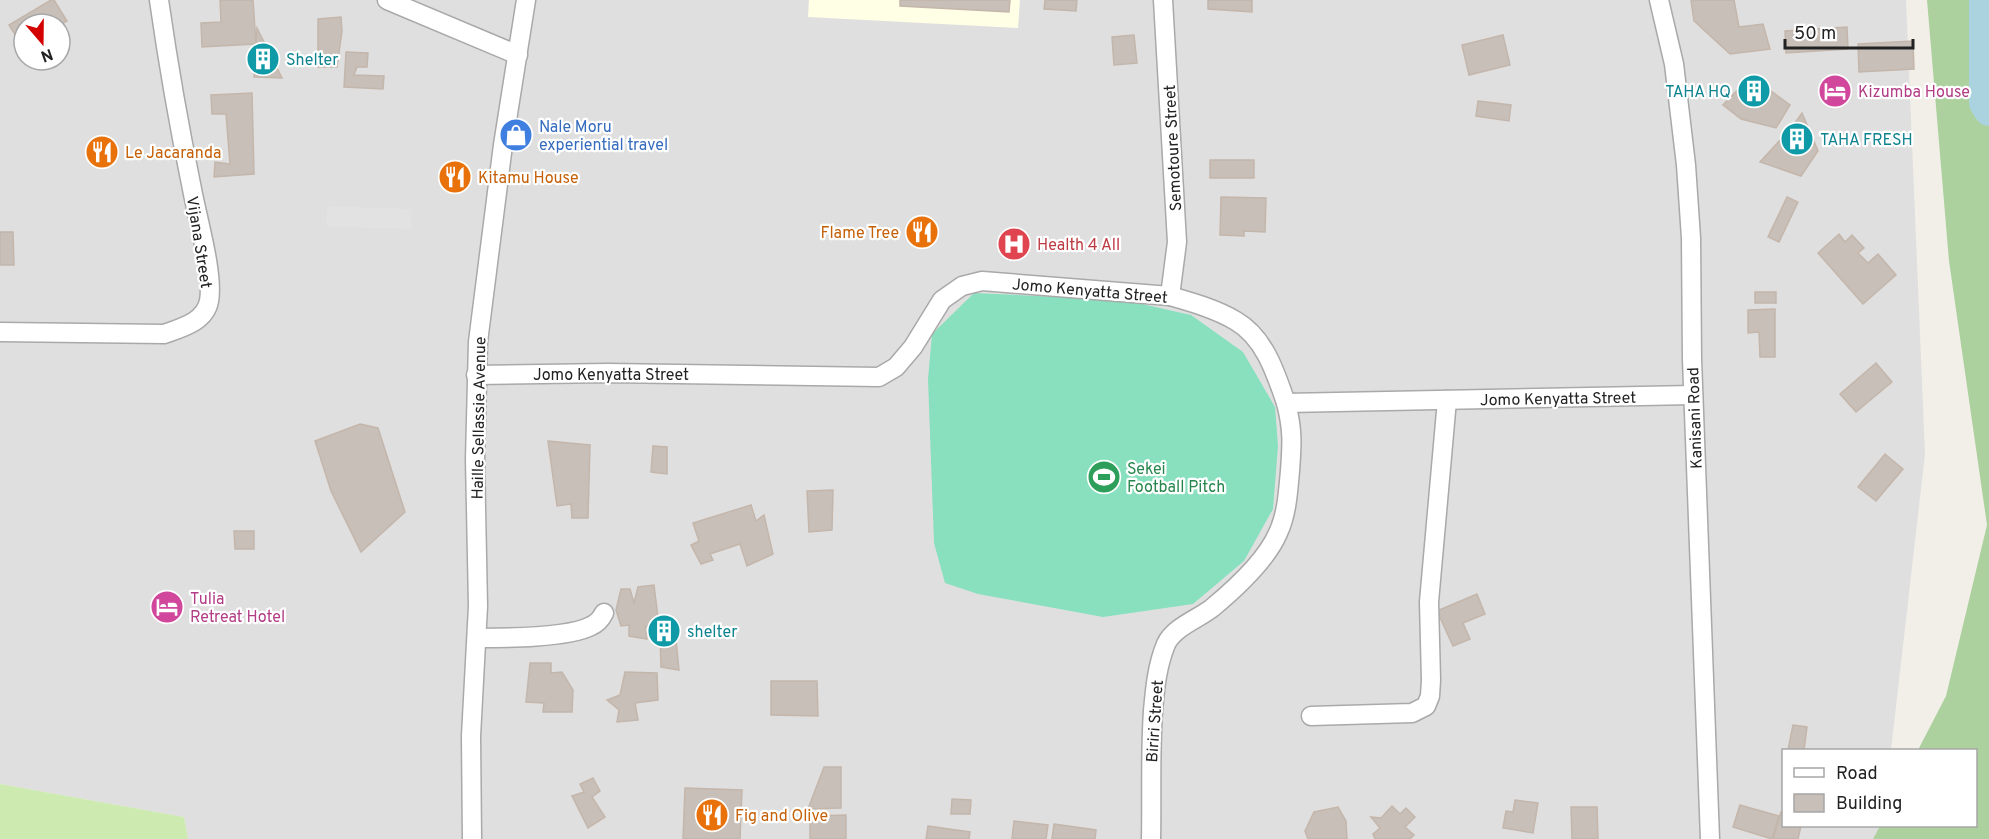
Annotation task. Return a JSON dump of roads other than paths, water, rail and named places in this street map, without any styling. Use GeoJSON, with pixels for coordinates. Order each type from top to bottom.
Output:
{"type":"FeatureCollection","features":[{"type":"Feature","properties":{"kind":"street","name":"Vijana Street"},"geometry":{"type":"LineString","coordinates":[[0,332],[164,334],[189,325],[204,313],[209,300],[208,268],[171,89],[159,0]]}},
{"type":"Feature","properties":{"kind":"street"},"geometry":{"type":"LineString","coordinates":[[387,0],[518,55]]}},
{"type":"Feature","properties":{"kind":"street","name":"Haille Sellassie Avenue"},"geometry":{"type":"LineString","coordinates":[[472,839],[471,736],[477,638],[475,459],[478,342],[503,145],[526,0]]}},
{"type":"Feature","properties":{"kind":"street","name":"Semotoure Street"},"geometry":{"type":"LineString","coordinates":[[1162,0],[1177,243],[1170,296]]}},
{"type":"Feature","properties":{"kind":"street","name":"Kanisani Road"},"geometry":{"type":"LineString","coordinates":[[1659,0],[1674,64],[1686,165],[1691,238],[1694,395],[1710,839]]}},
{"type":"Feature","properties":{"kind":"street","name":"Jomo Kenyatta Street"},"geometry":{"type":"LineString","coordinates":[[476,375],[608,373],[879,377],[896,367],[913,347],[942,300],[962,286],[982,281],[1170,296],[1197,304],[1237,321],[1258,342],[1274,367],[1286,403],[1694,395]]}},
{"type":"Feature","properties":{"kind":"street"},"geometry":{"type":"LineString","coordinates":[[1311,716],[1412,713],[1426,706],[1430,696],[1430,602],[1447,400]]}},
{"type":"Feature","properties":{"kind":"street","name":"Biriri Street"},"geometry":{"type":"LineString","coordinates":[[1151,839],[1151,744],[1156,677],[1167,642],[1182,627],[1204,614],[1236,588],[1278,534],[1288,503],[1292,450],[1292,426],[1286,403]]}},
{"type":"Feature","properties":{"kind":"street"},"geometry":{"type":"LineString","coordinates":[[477,638],[516,638],[577,631],[599,622],[604,613]]}},
{"type":"Feature","properties":{"kind":"waterway"},"geometry":{"type":"LineString","coordinates":[[1984,0],[1984,103],[1989,111]]}},
{"type":"Feature","properties":{"kind":"place","name":"Shelter"},"geometry":{"type":"Point","coordinates":[263,59]}},
{"type":"Feature","properties":{"kind":"place","name":"TAHA HQ"},"geometry":{"type":"Point","coordinates":[1754,91]}},
{"type":"Feature","properties":{"kind":"place","name":"Kizumba House"},"geometry":{"type":"Point","coordinates":[1835,91]}},
{"type":"Feature","properties":{"kind":"place","name":"Nale Moru experiential travel"},"geometry":{"type":"Point","coordinates":[516,135]}},
{"type":"Feature","properties":{"kind":"place","name":"TAHA FRESH"},"geometry":{"type":"Point","coordinates":[1797,139]}},
{"type":"Feature","properties":{"kind":"place","name":"Le Jacaranda"},"geometry":{"type":"Point","coordinates":[102,152]}},
{"type":"Feature","properties":{"kind":"place","name":"Kitamu House"},"geometry":{"type":"Point","coordinates":[455,177]}},
{"type":"Feature","properties":{"kind":"place","name":"Flame Tree"},"geometry":{"type":"Point","coordinates":[922,232]}},
{"type":"Feature","properties":{"kind":"place","name":"Health 4 All"},"geometry":{"type":"Point","coordinates":[1014,244]}},
{"type":"Feature","properties":{"kind":"place","name":"Sekei Football Pitch"},"geometry":{"type":"Point","coordinates":[1104,477]}},
{"type":"Feature","properties":{"kind":"place","name":"Tulia Retreat Hotel"},"geometry":{"type":"Point","coordinates":[167,607]}},
{"type":"Feature","properties":{"kind":"place","name":"shelter"},"geometry":{"type":"Point","coordinates":[664,631]}},
{"type":"Feature","properties":{"kind":"place","name":"Fig and Olive"},"geometry":{"type":"Point","coordinates":[712,815]}}]}
